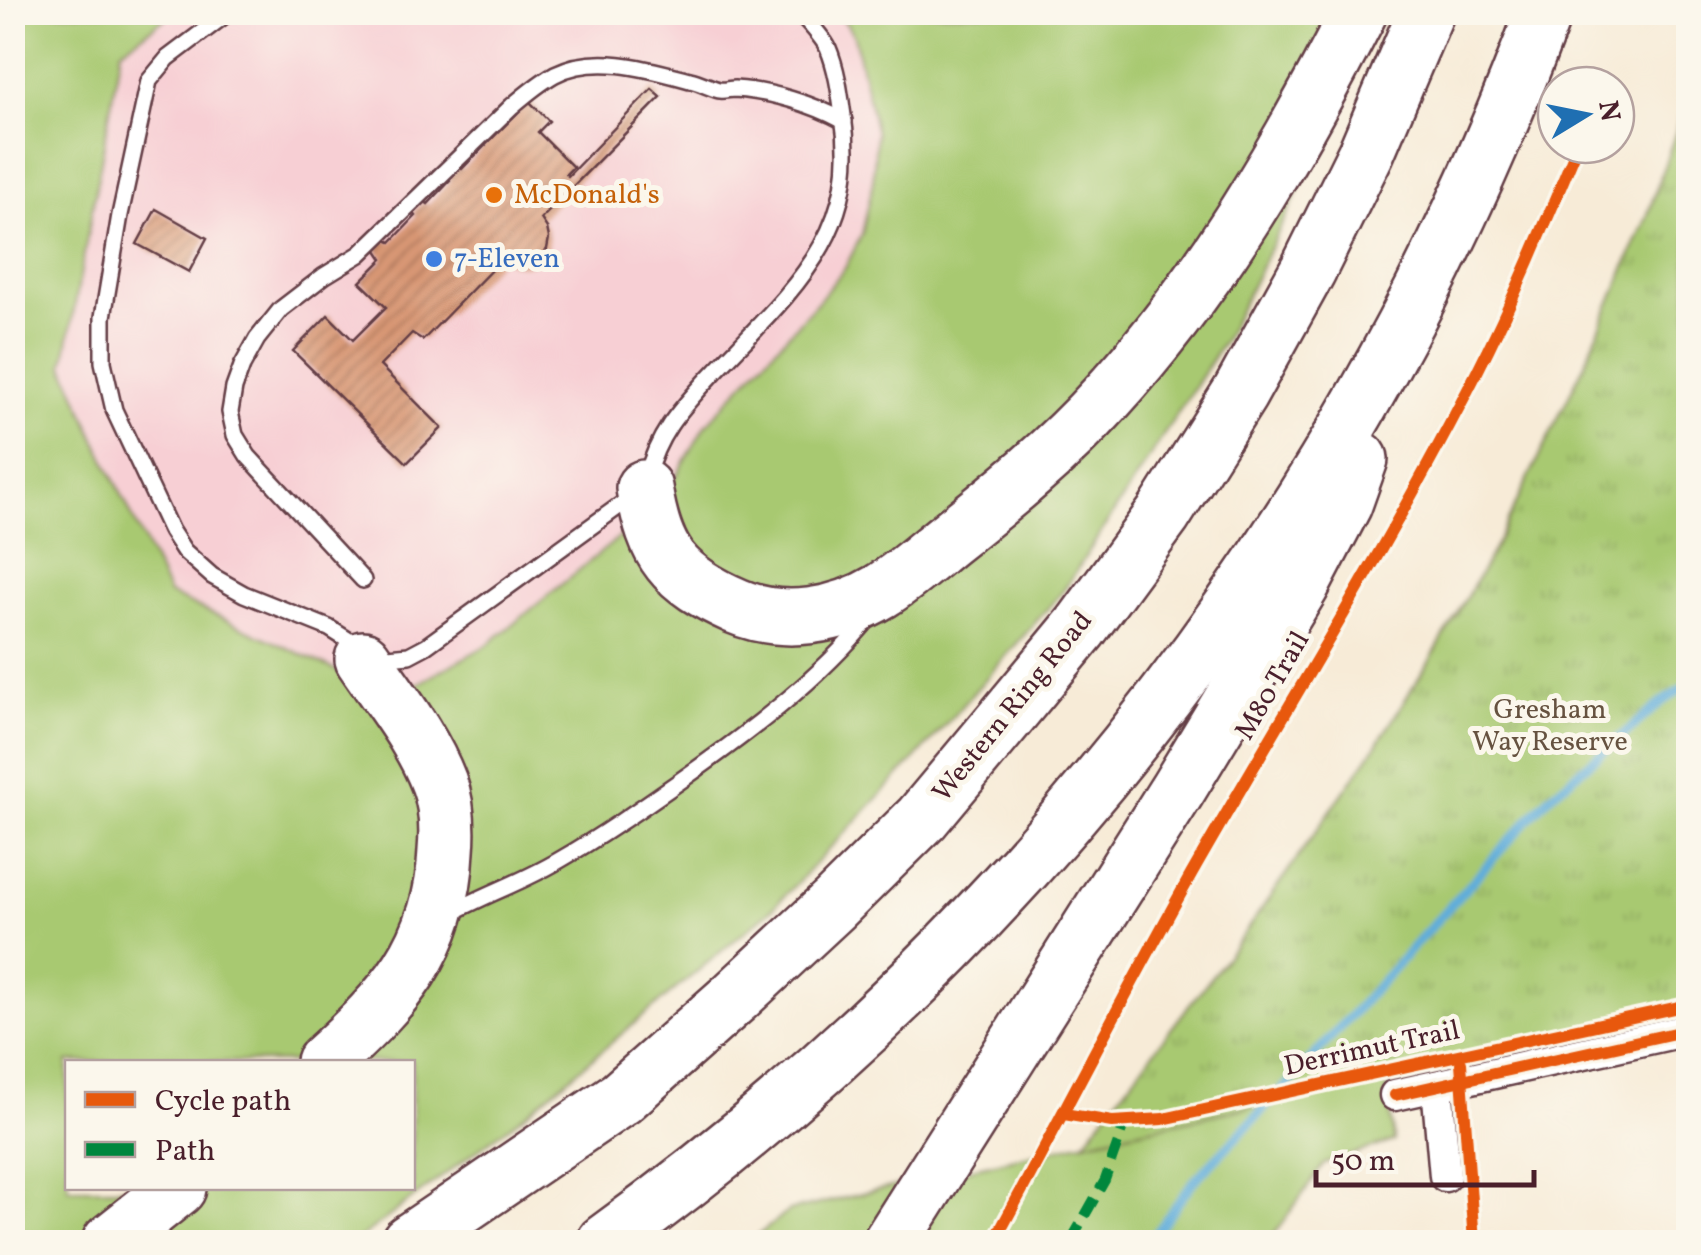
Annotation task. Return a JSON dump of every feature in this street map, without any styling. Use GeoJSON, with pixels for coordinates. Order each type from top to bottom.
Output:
{"type":"FeatureCollection","features":[{"type":"Feature","properties":{"kind":"highway"},"geometry":{"type":"LineString","coordinates":[[644,488],[650,524],[662,551],[684,576],[713,596],[746,610],[783,617],[821,616],[880,592],[1068,437],[1158,335],[1248,210],[1359,12]]}},
{"type":"Feature","properties":{"kind":"highway","name":"Western Ring Road"},"geometry":{"type":"LineString","coordinates":[[409,1242],[621,1098],[650,1073],[750,984],[922,818],[1006,718],[1080,628],[1163,515],[1240,393],[1308,270],[1366,152],[1426,12]]}},
{"type":"Feature","properties":{"kind":"highway"},"geometry":{"type":"LineString","coordinates":[[605,1242],[720,1156],[813,1078],[906,992],[1030,862],[1124,754],[1269,554],[1338,446],[1422,292],[1481,170],[1544,12]]}},
{"type":"Feature","properties":{"kind":"highway"},"geometry":{"type":"LineString","coordinates":[[891,1242],[1178,789],[1301,586],[1344,504],[1422,292]]}},
{"type":"Feature","properties":{"kind":"highway"},"geometry":{"type":"LineString","coordinates":[[326,1060],[382,1008],[422,948],[438,910],[446,868],[448,823],[440,786],[422,746],[363,659]]}},
{"type":"Feature","properties":{"kind":"highway"},"geometry":{"type":"LineString","coordinates":[[110,1242],[175,1190]]}},
{"type":"Feature","properties":{"kind":"street"},"geometry":{"type":"LineString","coordinates":[[1395,1095],[1688,1030]]}},
{"type":"Feature","properties":{"kind":"street"},"geometry":{"type":"LineString","coordinates":[[1437,1086],[1445,1176]]}},
{"type":"Feature","properties":{"kind":"lane"},"geometry":{"type":"LineString","coordinates":[[230,12],[168,58],[149,81],[120,214],[103,317],[105,373],[114,410],[184,551],[228,586],[348,640],[363,659],[409,655],[426,646],[644,488],[661,436],[821,250],[846,184],[847,146],[836,75],[827,47],[799,12]]}},
{"type":"Feature","properties":{"kind":"lane"},"geometry":{"type":"LineString","coordinates":[[362,580],[248,456],[236,435],[230,412],[234,388],[256,339],[281,309],[360,254],[512,106],[559,72],[583,65],[608,64],[662,73],[718,90],[752,92],[817,107],[844,120]]}},
{"type":"Feature","properties":{"kind":"lane"},"geometry":{"type":"LineString","coordinates":[[432,926],[452,912],[579,849],[716,755],[816,675],[851,641],[872,615],[880,592]]}},
{"type":"Feature","properties":{"kind":"shaded area"},"geometry":{"type":"Polygon","coordinates":[[[839,12],[854,36],[876,134],[873,183],[862,234],[845,268],[662,503],[489,644],[418,684],[353,678],[169,594],[64,365],[121,50],[173,13],[839,12]]]}},
{"type":"Feature","properties":{"kind":"green space"},"geometry":{"type":"Polygon","coordinates":[[[12,13],[173,13],[121,50],[64,365],[169,594],[353,678],[417,684],[489,644],[661,503],[705,426],[845,268],[862,234],[873,183],[876,134],[854,36],[839,13],[1360,13],[1321,146],[1224,341],[1064,590],[917,757],[772,909],[528,1112],[355,1242],[13,1242],[12,13]]]}},
{"type":"Feature","properties":{"kind":"green space","name":"Gresham Way Reserve"},"geometry":{"type":"Polygon","coordinates":[[[1688,96],[1688,1014],[1084,1142],[1244,934],[1376,746],[1432,657],[1493,551],[1584,365],[1647,217],[1688,96]]]}},
{"type":"Feature","properties":{"kind":"green space"},"geometry":{"type":"Polygon","coordinates":[[[1386,1078],[1394,1141],[1324,1164],[1269,1242],[749,1242],[789,1211],[1084,1142],[1386,1078]]]}},
{"type":"Feature","properties":{"kind":"building"},"geometry":{"type":"Polygon","coordinates":[[[652,89],[661,97],[541,219],[549,238],[541,258],[522,266],[502,259],[423,340],[412,333],[380,366],[442,428],[407,463],[293,351],[328,315],[353,340],[386,307],[360,282],[383,259],[375,247],[382,238],[391,242],[416,216],[413,212],[424,201],[428,204],[450,181],[448,177],[459,166],[462,169],[529,101],[549,121],[538,132],[573,167],[568,176],[652,89]]]}},
{"type":"Feature","properties":{"kind":"building"},"geometry":{"type":"Polygon","coordinates":[[[156,209],[207,238],[189,272],[137,244],[156,209]]]}},
{"type":"Feature","properties":{"kind":"waterway"},"geometry":{"type":"LineString","coordinates":[[1149,1242],[1192,1183],[1293,1079],[1548,798],[1662,702],[1688,685]]}},
{"type":"Feature","properties":{"kind":"marked path"},"geometry":{"type":"LineString","coordinates":[[1070,1242],[1105,1180],[1125,1122]]}},
{"type":"Feature","properties":{"kind":"cycle path","name":"M80 Trail"},"geometry":{"type":"LineString","coordinates":[[994,1242],[1191,875],[1443,438],[1503,317],[1570,165]]}},
{"type":"Feature","properties":{"kind":"cycle path","name":"Derrimut Trail"},"geometry":{"type":"LineString","coordinates":[[1064,1114],[1112,1122],[1163,1119],[1688,1005]]}},
{"type":"Feature","properties":{"kind":"cycle path"},"geometry":{"type":"LineString","coordinates":[[1395,1095],[1688,1030]]}},
{"type":"Feature","properties":{"kind":"cycle path","name":"Derrimut Trail"},"geometry":{"type":"LineString","coordinates":[[1461,1063],[1474,1242]]}},
{"type":"Feature","properties":{"kind":"place","name":"McDonald's"},"geometry":{"type":"Point","coordinates":[494,195]}},
{"type":"Feature","properties":{"kind":"place","name":"7-Eleven"},"geometry":{"type":"Point","coordinates":[434,259]}}]}
